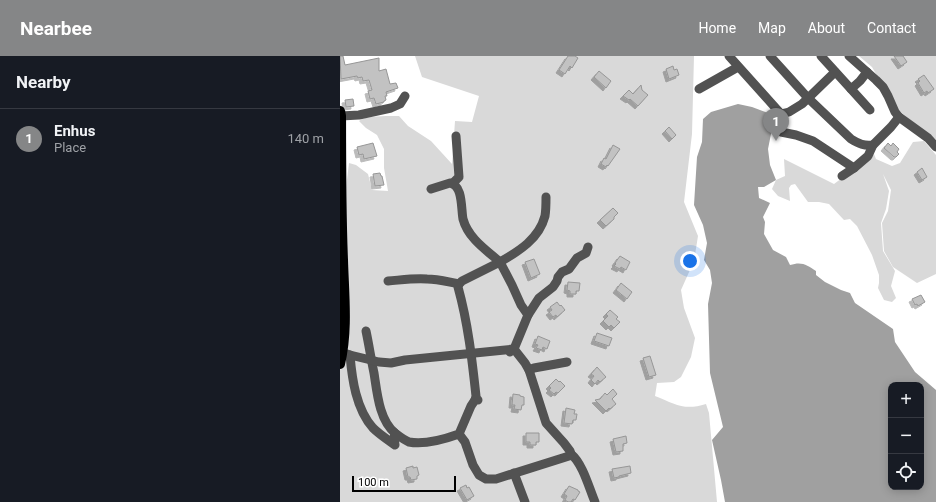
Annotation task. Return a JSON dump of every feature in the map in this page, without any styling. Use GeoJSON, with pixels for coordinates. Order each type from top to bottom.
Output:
{"type":"FeatureCollection","features":[{"type":"Feature","properties":{"kind":"main road"},"geometry":{"type":"LineString","coordinates":[[340,114],[342,283],[346,325],[346,354],[340,364]]}},
{"type":"Feature","properties":{"kind":"street"},"geometry":{"type":"LineString","coordinates":[[729,56],[781,114],[781,132],[813,141],[854,168]]}},
{"type":"Feature","properties":{"kind":"street"},"geometry":{"type":"LineString","coordinates":[[770,56],[808,98],[851,139],[859,144],[867,146],[873,145]]}},
{"type":"Feature","properties":{"kind":"street"},"geometry":{"type":"LineString","coordinates":[[821,56],[870,110]]}},
{"type":"Feature","properties":{"kind":"street"},"geometry":{"type":"LineString","coordinates":[[849,56],[883,87],[899,117],[928,138],[936,147]]}},
{"type":"Feature","properties":{"kind":"street"},"geometry":{"type":"LineString","coordinates":[[699,89],[738,67]]}},
{"type":"Feature","properties":{"kind":"street"},"geometry":{"type":"LineString","coordinates":[[781,114],[789,112],[802,104],[835,72]]}},
{"type":"Feature","properties":{"kind":"street"},"geometry":{"type":"LineString","coordinates":[[851,89],[867,72]]}},
{"type":"Feature","properties":{"kind":"street"},"geometry":{"type":"LineString","coordinates":[[340,114],[359,115],[391,108],[400,104],[405,96]]}},
{"type":"Feature","properties":{"kind":"street"},"geometry":{"type":"LineString","coordinates":[[842,176],[868,156],[873,145],[899,117]]}},
{"type":"Feature","properties":{"kind":"street"},"geometry":{"type":"LineString","coordinates":[[431,188],[443,184],[453,183],[459,177],[456,136]]}},
{"type":"Feature","properties":{"kind":"street"},"geometry":{"type":"LineString","coordinates":[[453,183],[459,191],[466,229],[481,246],[500,262],[521,305],[528,314]]}},
{"type":"Feature","properties":{"kind":"street"},"geometry":{"type":"LineString","coordinates":[[366,331],[379,403],[391,430],[408,442],[428,442],[459,434],[471,406],[476,400],[476,396],[472,354],[466,316],[458,287],[459,284],[462,281],[500,262],[530,241],[544,217],[546,198]]}},
{"type":"Feature","properties":{"kind":"street"},"geometry":{"type":"LineString","coordinates":[[511,352],[528,314],[539,298],[552,287],[562,272],[568,270],[577,258],[586,252],[588,247]]}},
{"type":"Feature","properties":{"kind":"street"},"geometry":{"type":"LineString","coordinates":[[388,281],[427,279],[459,284]]}},
{"type":"Feature","properties":{"kind":"street"},"geometry":{"type":"LineString","coordinates":[[395,433],[395,445],[372,427],[366,418],[357,398],[346,354],[379,362],[392,363],[405,360],[511,352],[525,363],[529,370],[546,423],[574,457],[582,470],[595,502]]}},
{"type":"Feature","properties":{"kind":"street"},"geometry":{"type":"LineString","coordinates":[[529,370],[567,362]]}},
{"type":"Feature","properties":{"kind":"street"},"geometry":{"type":"LineString","coordinates":[[459,434],[465,442],[479,475],[488,480],[496,479],[569,456],[571,454]]}},
{"type":"Feature","properties":{"kind":"street"},"geometry":{"type":"LineString","coordinates":[[514,473],[525,502]]}},
{"type":"Feature","properties":{"kind":"shaded area"},"geometry":{"type":"Polygon","coordinates":[[[415,56],[694,56],[692,134],[684,202],[698,236],[694,261],[681,290],[684,308],[695,338],[691,357],[681,377],[674,382],[657,383],[655,396],[685,407],[706,404],[709,413],[717,502],[340,502],[340,281],[347,245],[346,188],[349,163],[356,165],[368,174],[372,190],[388,191],[384,168],[384,149],[377,135],[366,128],[359,121],[372,117],[399,116],[408,126],[431,141],[452,164],[455,121],[472,122],[479,96],[422,77],[415,56]]]}},
{"type":"Feature","properties":{"kind":"shaded area"},"geometry":{"type":"Polygon","coordinates":[[[859,56],[936,56],[936,144],[895,107],[872,67],[859,56]]]}},
{"type":"Feature","properties":{"kind":"shaded area"},"geometry":{"type":"Polygon","coordinates":[[[738,104],[768,113],[773,124],[768,149],[770,165],[776,180],[764,187],[758,187],[759,198],[770,203],[763,217],[765,222],[764,234],[773,250],[786,257],[790,265],[798,263],[807,265],[816,271],[816,275],[825,282],[850,293],[855,303],[893,329],[895,342],[915,372],[936,390],[936,502],[725,502],[712,440],[723,427],[710,373],[708,304],[712,283],[710,270],[704,260],[707,243],[703,225],[694,205],[697,157],[702,142],[703,119],[711,112],[738,104]]]}},
{"type":"Feature","properties":{"kind":"shaded area"},"geometry":{"type":"Polygon","coordinates":[[[924,141],[936,155],[936,274],[917,283],[893,267],[884,251],[882,223],[888,211],[891,190],[883,174],[889,191],[886,209],[881,223],[883,251],[895,271],[891,286],[896,298],[892,302],[884,300],[878,288],[879,275],[872,255],[857,226],[850,219],[844,220],[829,204],[808,202],[795,184],[791,185],[789,188],[790,201],[778,196],[772,189],[776,180],[785,176],[784,159],[834,184],[874,154],[876,159],[892,166],[900,163],[913,142],[924,141]]]}},
{"type":"Feature","properties":{"kind":"building"},"geometry":{"type":"Polygon","coordinates":[[[340,56],[343,56],[345,65],[379,58],[379,71],[386,69],[390,84],[396,83],[398,88],[386,92],[386,100],[376,104],[374,98],[370,99],[368,91],[372,90],[369,80],[363,81],[362,77],[358,78],[357,76],[341,79],[340,56]]]}},
{"type":"Feature","properties":{"kind":"building"},"geometry":{"type":"Polygon","coordinates":[[[568,56],[575,56],[578,58],[572,68],[570,66],[565,74],[559,70],[568,56]]]}},
{"type":"Feature","properties":{"kind":"building"},"geometry":{"type":"Polygon","coordinates":[[[894,56],[903,56],[907,62],[901,66],[894,56]]]}},
{"type":"Feature","properties":{"kind":"building"},"geometry":{"type":"Polygon","coordinates":[[[673,66],[674,70],[677,69],[679,75],[669,79],[666,69],[673,66]]]}},
{"type":"Feature","properties":{"kind":"building"},"geometry":{"type":"Polygon","coordinates":[[[599,71],[611,81],[606,88],[594,77],[599,71]]]}},
{"type":"Feature","properties":{"kind":"building"},"geometry":{"type":"Polygon","coordinates":[[[924,75],[934,89],[928,93],[927,91],[924,93],[918,83],[920,81],[918,79],[924,75]]]}},
{"type":"Feature","properties":{"kind":"building"},"geometry":{"type":"Polygon","coordinates":[[[641,85],[642,90],[648,95],[638,106],[630,99],[629,100],[623,96],[629,90],[633,94],[641,85]]]}},
{"type":"Feature","properties":{"kind":"building"},"geometry":{"type":"Polygon","coordinates":[[[353,99],[354,106],[346,107],[345,100],[353,99]]]}},
{"type":"Feature","properties":{"kind":"building"},"geometry":{"type":"Polygon","coordinates":[[[669,127],[676,135],[672,139],[665,131],[669,127]]]}},
{"type":"Feature","properties":{"kind":"building"},"geometry":{"type":"Polygon","coordinates":[[[373,143],[377,156],[364,159],[363,154],[359,155],[357,147],[373,143]]]}},
{"type":"Feature","properties":{"kind":"building"},"geometry":{"type":"Polygon","coordinates":[[[888,143],[891,146],[893,143],[899,149],[897,152],[899,154],[896,157],[884,148],[888,143]]]}},
{"type":"Feature","properties":{"kind":"building"},"geometry":{"type":"Polygon","coordinates":[[[613,145],[620,149],[606,167],[601,164],[604,158],[606,159],[613,145]]]}},
{"type":"Feature","properties":{"kind":"building"},"geometry":{"type":"Polygon","coordinates":[[[922,168],[927,177],[922,180],[917,172],[922,168]]]}},
{"type":"Feature","properties":{"kind":"building"},"geometry":{"type":"Polygon","coordinates":[[[380,173],[384,185],[375,186],[373,174],[380,173]]]}},
{"type":"Feature","properties":{"kind":"building"},"geometry":{"type":"Polygon","coordinates":[[[613,208],[618,213],[606,226],[600,220],[613,208]]]}},
{"type":"Feature","properties":{"kind":"building"},"geometry":{"type":"Polygon","coordinates":[[[620,256],[630,262],[626,270],[621,267],[620,269],[614,266],[620,256]]]}},
{"type":"Feature","properties":{"kind":"building"},"geometry":{"type":"Polygon","coordinates":[[[534,259],[540,274],[531,278],[525,262],[534,259]]]}},
{"type":"Feature","properties":{"kind":"building"},"geometry":{"type":"Polygon","coordinates":[[[568,282],[580,283],[579,291],[576,291],[576,294],[570,294],[570,291],[567,290],[568,282]]]}},
{"type":"Feature","properties":{"kind":"building"},"geometry":{"type":"Polygon","coordinates":[[[621,283],[632,292],[627,299],[616,290],[621,283]]]}},
{"type":"Feature","properties":{"kind":"building"},"geometry":{"type":"Polygon","coordinates":[[[921,295],[925,302],[918,306],[917,304],[915,305],[912,299],[921,295]]]}},
{"type":"Feature","properties":{"kind":"building"},"geometry":{"type":"Polygon","coordinates":[[[557,302],[565,310],[557,317],[556,315],[553,317],[549,312],[552,310],[550,307],[557,302]]]}},
{"type":"Feature","properties":{"kind":"building"},"geometry":{"type":"Polygon","coordinates":[[[610,310],[618,317],[616,319],[620,322],[614,328],[611,325],[609,327],[603,321],[608,316],[606,314],[610,310]]]}},
{"type":"Feature","properties":{"kind":"building"},"geometry":{"type":"Polygon","coordinates":[[[597,333],[612,338],[609,346],[594,341],[597,333]]]}},
{"type":"Feature","properties":{"kind":"building"},"geometry":{"type":"Polygon","coordinates":[[[538,336],[550,341],[547,349],[543,347],[542,350],[536,348],[538,345],[535,344],[538,336]]]}},
{"type":"Feature","properties":{"kind":"building"},"geometry":{"type":"Polygon","coordinates":[[[650,356],[656,375],[649,377],[643,358],[650,356]]]}},
{"type":"Feature","properties":{"kind":"building"},"geometry":{"type":"Polygon","coordinates":[[[597,367],[606,377],[600,382],[598,380],[595,384],[591,380],[594,376],[591,374],[597,367]]]}},
{"type":"Feature","properties":{"kind":"building"},"geometry":{"type":"Polygon","coordinates":[[[556,379],[565,386],[558,393],[556,392],[554,394],[549,390],[551,388],[549,386],[556,379]]]}},
{"type":"Feature","properties":{"kind":"building"},"geometry":{"type":"Polygon","coordinates":[[[613,389],[617,394],[612,399],[616,404],[606,411],[595,400],[600,399],[605,393],[607,395],[613,389]]]}},
{"type":"Feature","properties":{"kind":"building"},"geometry":{"type":"Polygon","coordinates":[[[513,394],[524,397],[524,405],[522,405],[521,410],[514,409],[515,405],[512,405],[513,394]]]}},
{"type":"Feature","properties":{"kind":"building"},"geometry":{"type":"Polygon","coordinates":[[[566,408],[575,410],[574,414],[577,414],[576,420],[573,420],[572,424],[564,423],[566,408]]]}},
{"type":"Feature","properties":{"kind":"building"},"geometry":{"type":"Polygon","coordinates":[[[526,433],[539,433],[539,442],[536,442],[536,445],[530,445],[530,442],[526,442],[526,433]]]}},
{"type":"Feature","properties":{"kind":"building"},"geometry":{"type":"Polygon","coordinates":[[[626,436],[627,443],[623,444],[623,451],[616,452],[613,439],[626,436]]]}},
{"type":"Feature","properties":{"kind":"building"},"geometry":{"type":"Polygon","coordinates":[[[413,466],[413,468],[417,467],[419,475],[417,476],[417,479],[411,480],[410,477],[408,477],[406,468],[413,466]]]}},
{"type":"Feature","properties":{"kind":"building"},"geometry":{"type":"Polygon","coordinates":[[[630,466],[631,473],[614,478],[612,469],[630,466]]]}},
{"type":"Feature","properties":{"kind":"building"},"geometry":{"type":"Polygon","coordinates":[[[466,485],[467,488],[469,487],[474,496],[467,500],[460,488],[466,485]]]}},
{"type":"Feature","properties":{"kind":"building"},"geometry":{"type":"Polygon","coordinates":[[[569,486],[580,492],[575,500],[573,499],[571,502],[565,500],[567,496],[564,494],[569,486]]]}},
{"type":"Feature","properties":{"kind":"place","name":"Enhus"},"geometry":{"type":"Point","coordinates":[776,141]}}]}
